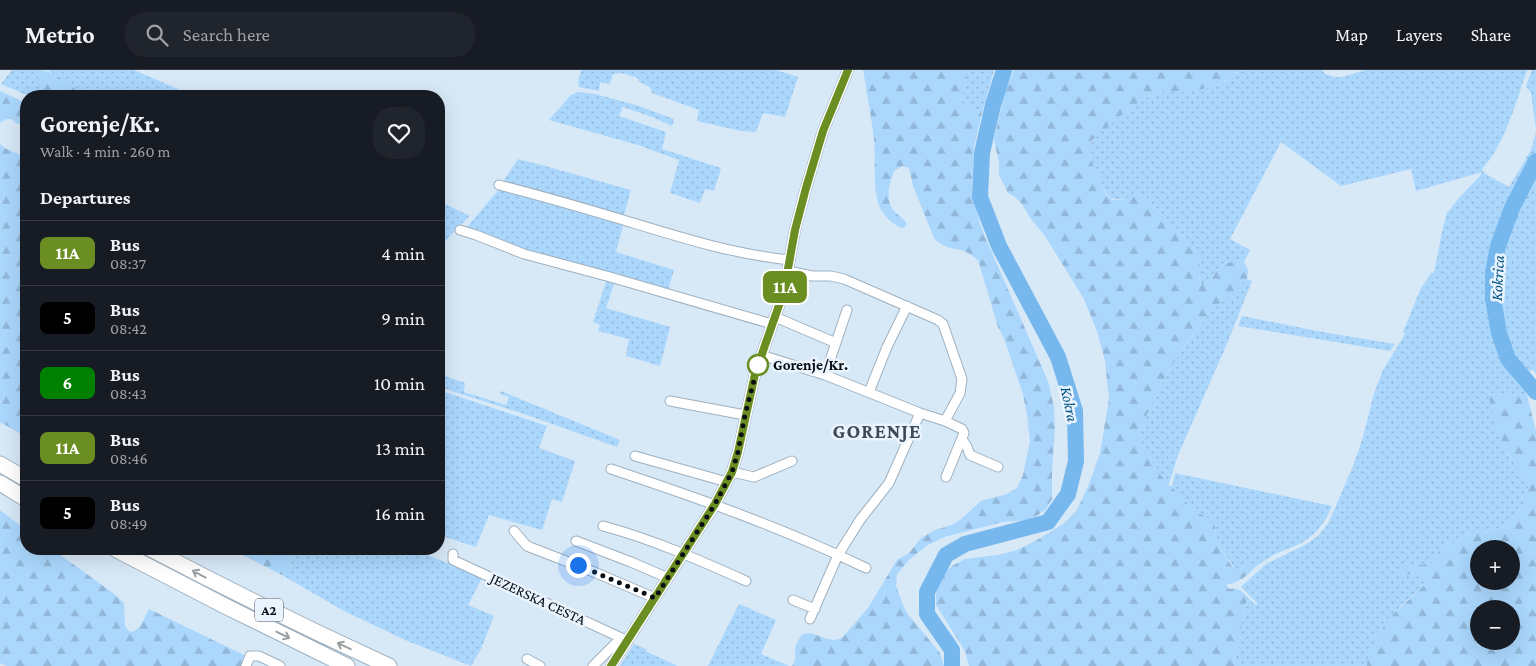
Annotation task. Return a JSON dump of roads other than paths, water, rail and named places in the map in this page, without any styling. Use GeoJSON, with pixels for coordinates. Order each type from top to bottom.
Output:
{"type":"FeatureCollection","features":[{"type":"Feature","properties":{"kind":"highway"},"geometry":{"type":"LineString","coordinates":[[0,464],[20,476]]}},
{"type":"Feature","properties":{"kind":"highway"},"geometry":{"type":"LineString","coordinates":[[0,483],[20,495]]}},
{"type":"Feature","properties":{"kind":"highway","name":"A2"},"geometry":{"type":"LineString","coordinates":[[127,555],[348,666]]}},
{"type":"Feature","properties":{"kind":"highway","name":"A2"},"geometry":{"type":"LineString","coordinates":[[163,555],[306,628],[389,666]]}},
{"type":"Feature","properties":{"kind":"street"},"geometry":{"type":"LineString","coordinates":[[611,666],[624,639],[668,578],[715,504],[732,472],[761,355],[788,272],[797,222],[814,160],[834,102],[848,70]]}},
{"type":"Feature","properties":{"kind":"street"},"geometry":{"type":"LineString","coordinates":[[499,184],[700,244],[768,258],[790,260]]}},
{"type":"Feature","properties":{"kind":"street"},"geometry":{"type":"LineString","coordinates":[[460,230],[524,254],[773,321],[836,343]]}},
{"type":"Feature","properties":{"kind":"street"},"geometry":{"type":"LineString","coordinates":[[788,272],[844,279],[938,320],[943,324],[962,379],[960,394],[945,420]]}},
{"type":"Feature","properties":{"kind":"street"},"geometry":{"type":"LineString","coordinates":[[869,392],[887,347],[907,306]]}},
{"type":"Feature","properties":{"kind":"street"},"geometry":{"type":"LineString","coordinates":[[825,375],[847,310]]}},
{"type":"Feature","properties":{"kind":"street"},"geometry":{"type":"LineString","coordinates":[[761,355],[825,375],[962,428],[964,433],[946,477]]}},
{"type":"Feature","properties":{"kind":"street"},"geometry":{"type":"LineString","coordinates":[[670,401],[745,415]]}},
{"type":"Feature","properties":{"kind":"street"},"geometry":{"type":"LineString","coordinates":[[810,619],[838,555],[860,520],[889,482],[920,413]]}},
{"type":"Feature","properties":{"kind":"street"},"geometry":{"type":"LineString","coordinates":[[962,439],[970,456],[998,467]]}},
{"type":"Feature","properties":{"kind":"street"},"geometry":{"type":"LineString","coordinates":[[635,456],[727,482]]}},
{"type":"Feature","properties":{"kind":"street"},"geometry":{"type":"LineString","coordinates":[[732,472],[754,477],[792,461]]}},
{"type":"Feature","properties":{"kind":"street"},"geometry":{"type":"LineString","coordinates":[[611,469],[715,504],[820,546],[866,568]]}},
{"type":"Feature","properties":{"kind":"street"},"geometry":{"type":"LineString","coordinates":[[603,526],[629,533],[746,581]]}},
{"type":"Feature","properties":{"kind":"street"},"geometry":{"type":"LineString","coordinates":[[514,530],[527,546],[655,598]]}},
{"type":"Feature","properties":{"kind":"street"},"geometry":{"type":"LineString","coordinates":[[576,541],[668,578]]}},
{"type":"Feature","properties":{"kind":"street","name":"JEZERSKA CESTA"},"geometry":{"type":"LineString","coordinates":[[453,554],[454,560],[624,639]]}},
{"type":"Feature","properties":{"kind":"street"},"geometry":{"type":"LineString","coordinates":[[793,600],[815,609]]}},
{"type":"Feature","properties":{"kind":"street"},"geometry":{"type":"LineString","coordinates":[[593,666],[624,639]]}},
{"type":"Feature","properties":{"kind":"street"},"geometry":{"type":"LineString","coordinates":[[246,666],[250,656],[259,656],[280,666]]}},
{"type":"Feature","properties":{"kind":"street"},"geometry":{"type":"LineString","coordinates":[[527,659],[540,666]]}},
{"type":"Feature","properties":{"kind":"waterway","name":"Kokra"},"geometry":{"type":"LineString","coordinates":[[952,666],[952,650],[927,614],[927,592],[946,555],[965,544],[1048,522],[1068,494],[1076,461],[1075,411],[1058,357],[999,246],[980,197],[982,153],[993,105],[1004,70]]}},
{"type":"Feature","properties":{"kind":"waterway","name":"Kokrica"},"geometry":{"type":"LineString","coordinates":[[1536,161],[1512,208],[1498,246],[1493,273],[1493,299],[1499,333],[1508,359],[1536,392]]}},
{"type":"Feature","properties":{"kind":"place","name":"Gorenje/Kr."},"geometry":{"type":"Point","coordinates":[758,365]}},
{"type":"Feature","properties":{"kind":"district","name":"GORENJE"},"geometry":{"type":"Point","coordinates":[877,431]}}]}
